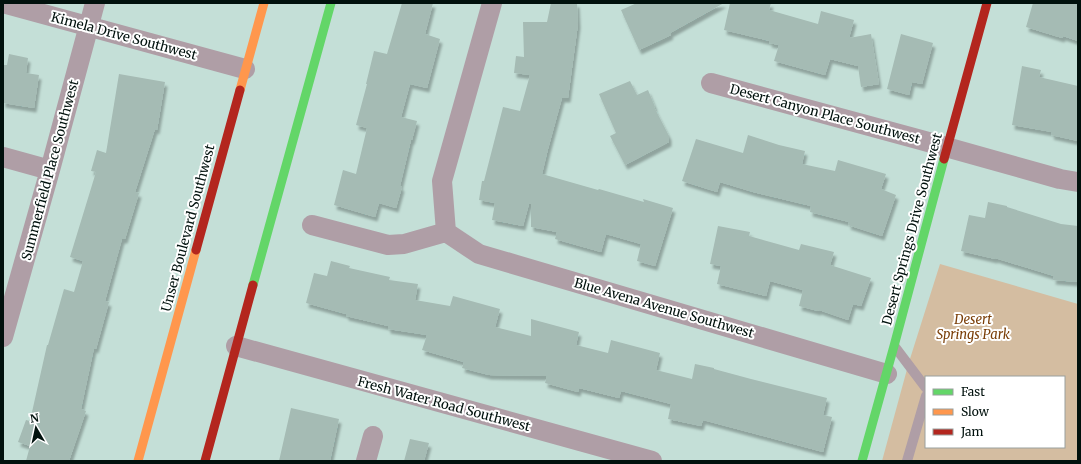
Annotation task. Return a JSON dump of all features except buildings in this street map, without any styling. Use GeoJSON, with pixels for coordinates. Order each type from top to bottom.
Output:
{"type":"FeatureCollection","features":[{"type":"Feature","properties":{"kind":"main road","name":"Unser Boulevard Southwest"},"geometry":{"type":"LineString","coordinates":[[138,461],[264,3]]}},
{"type":"Feature","properties":{"kind":"main road"},"geometry":{"type":"LineString","coordinates":[[205,461],[331,3]]}},
{"type":"Feature","properties":{"kind":"main road","name":"Desert Springs Drive Southwest"},"geometry":{"type":"LineString","coordinates":[[862,461],[887,374],[987,3]]}},
{"type":"Feature","properties":{"kind":"street","name":"Kimela Drive Southwest"},"geometry":{"type":"LineString","coordinates":[[3,3],[245,69]]}},
{"type":"Feature","properties":{"kind":"street","name":"Summerfield Place Southwest"},"geometry":{"type":"LineString","coordinates":[[3,337],[95,3]]}},
{"type":"Feature","properties":{"kind":"street"},"geometry":{"type":"LineString","coordinates":[[312,225],[388,245],[404,244],[446,232],[442,181],[492,3]]}},
{"type":"Feature","properties":{"kind":"street","name":"Desert Canyon Place Southwest"},"geometry":{"type":"LineString","coordinates":[[711,83],[1060,179],[1078,182]]}},
{"type":"Feature","properties":{"kind":"street"},"geometry":{"type":"LineString","coordinates":[[3,157],[50,170]]}},
{"type":"Feature","properties":{"kind":"street","name":"Blue Avena Avenue Southwest"},"geometry":{"type":"LineString","coordinates":[[446,232],[479,254],[887,374]]}},
{"type":"Feature","properties":{"kind":"street","name":"Fresh Water Road Southwest"},"geometry":{"type":"LineString","coordinates":[[236,346],[652,461]]}},
{"type":"Feature","properties":{"kind":"street"},"geometry":{"type":"LineString","coordinates":[[366,461],[373,436]]}},
{"type":"Feature","properties":{"kind":"lane"},"geometry":{"type":"LineString","coordinates":[[894,346],[925,387]]}},
{"type":"Feature","properties":{"kind":"lane"},"geometry":{"type":"LineString","coordinates":[[906,461],[925,399]]}},
{"type":"Feature","properties":{"kind":"green space","name":"Desert Springs Park"},"geometry":{"type":"Polygon","coordinates":[[[940,264],[1078,304],[1078,461],[882,461],[909,362],[940,264]]]}},
{"type":"Feature","properties":{"kind":"traffic: fast"},"geometry":{"type":"LineString","coordinates":[[253,285],[331,3]]}},
{"type":"Feature","properties":{"kind":"traffic: fast"},"geometry":{"type":"LineString","coordinates":[[862,461],[944,159]]}},
{"type":"Feature","properties":{"kind":"traffic: slow"},"geometry":{"type":"LineString","coordinates":[[240,90],[264,3]]}},
{"type":"Feature","properties":{"kind":"traffic: slow"},"geometry":{"type":"LineString","coordinates":[[138,461],[196,250]]}},
{"type":"Feature","properties":{"kind":"traffic: jam"},"geometry":{"type":"LineString","coordinates":[[944,159],[987,3]]}},
{"type":"Feature","properties":{"kind":"traffic: jam"},"geometry":{"type":"LineString","coordinates":[[196,250],[240,90]]}},
{"type":"Feature","properties":{"kind":"traffic: jam"},"geometry":{"type":"LineString","coordinates":[[205,461],[253,285]]}}]}
